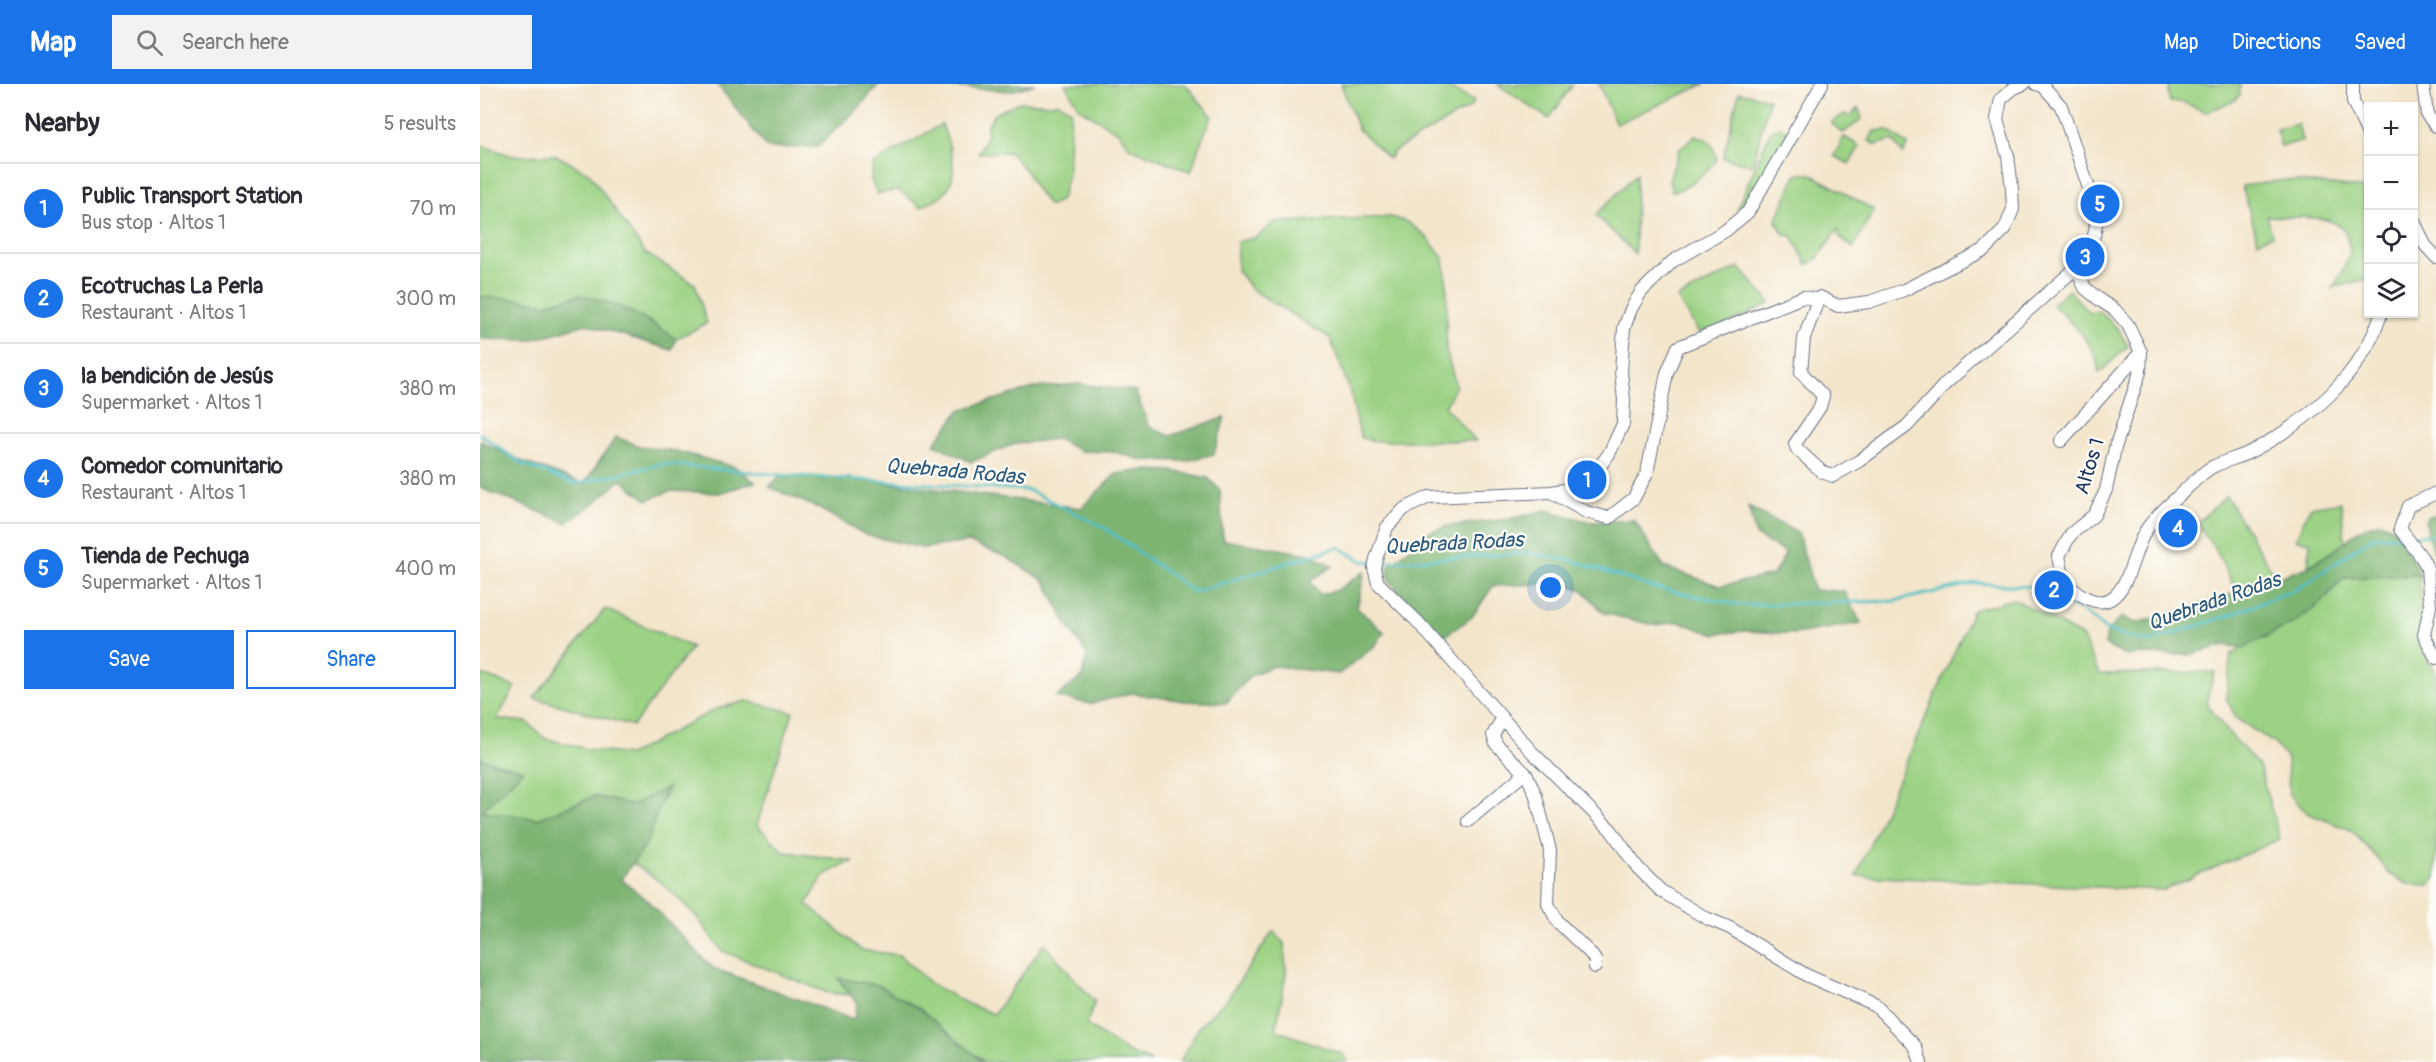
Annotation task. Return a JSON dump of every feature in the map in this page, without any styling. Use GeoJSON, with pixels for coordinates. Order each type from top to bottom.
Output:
{"type":"FeatureCollection","features":[{"type":"Feature","properties":{"kind":"street"},"geometry":{"type":"LineString","coordinates":[[1822,84],[1748,212],[1725,231],[1673,261],[1641,292],[1631,309],[1624,328],[1621,372],[1624,400],[1623,424],[1609,454],[1593,475],[1570,489],[1551,492],[1429,497],[1404,509],[1388,527],[1375,564],[1378,583],[1417,621],[1502,719],[1611,830],[1637,867],[1661,891],[1706,918],[1730,928],[1806,975],[1876,1006],[1915,1046],[1921,1062]]}},
{"type":"Feature","properties":{"kind":"street"},"geometry":{"type":"LineString","coordinates":[[1551,492],[1586,512],[1609,518],[1634,498],[1647,473],[1667,373],[1678,347],[1803,297],[1818,300],[1820,297],[1838,306],[1869,302],[1904,290],[1984,250],[2005,229],[2013,209],[2013,189],[2008,156],[1997,118],[2001,99],[2007,92],[2023,84]]}},
{"type":"Feature","properties":{"kind":"street"},"geometry":{"type":"LineString","coordinates":[[1818,300],[1804,338],[1801,372],[1823,396],[1820,407],[1795,444],[1797,449],[1822,472],[1833,476],[1859,461],[1907,426],[1946,382],[2084,259],[2098,224],[2097,209],[2061,106],[2043,86],[2036,84]]}},
{"type":"Feature","properties":{"kind":"street"},"geometry":{"type":"LineString","coordinates":[[2353,84],[2353,102],[2364,125]]}},
{"type":"Feature","properties":{"kind":"street"},"geometry":{"type":"LineString","coordinates":[[2423,84],[2427,115],[2436,126]]}},
{"type":"Feature","properties":{"kind":"street"},"geometry":{"type":"LineString","coordinates":[[2418,230],[2425,245],[2436,257]]}},
{"type":"Feature","properties":{"kind":"street"},"geometry":{"type":"LineString","coordinates":[[2061,441],[2141,352],[2128,325],[2115,310],[2085,288],[2076,268]]}},
{"type":"Feature","properties":{"kind":"street","name":"Altos 1"},"geometry":{"type":"LineString","coordinates":[[2141,352],[2140,372],[2115,448],[2106,490],[2094,515],[2071,534],[2059,556],[2064,582],[2089,600],[2104,602],[2113,597],[2125,582],[2146,529],[2211,468],[2249,452],[2293,425],[2324,401],[2353,369],[2379,318]]}},
{"type":"Feature","properties":{"kind":"street"},"geometry":{"type":"LineString","coordinates":[[2436,494],[2408,506],[2400,529],[2427,568],[2430,607],[2424,635],[2436,658]]}},
{"type":"Feature","properties":{"kind":"street"},"geometry":{"type":"LineString","coordinates":[[1502,719],[1492,735],[1496,744],[1525,773],[1536,796],[1550,850],[1548,904],[1558,922],[1591,954],[1595,960],[1595,967]]}},
{"type":"Feature","properties":{"kind":"street"},"geometry":{"type":"LineString","coordinates":[[1468,821],[1525,773]]}},
{"type":"Feature","properties":{"kind":"green space"},"geometry":{"type":"Polygon","coordinates":[[[717,84],[879,84],[855,112],[817,147],[767,148],[717,84]]]}},
{"type":"Feature","properties":{"kind":"green space"},"geometry":{"type":"Polygon","coordinates":[[[903,84],[1035,84],[1011,91],[903,84]]]}},
{"type":"Feature","properties":{"kind":"green space"},"geometry":{"type":"Polygon","coordinates":[[[1065,84],[1185,84],[1212,116],[1191,172],[1130,148],[1118,132],[1079,108],[1065,84]]]}},
{"type":"Feature","properties":{"kind":"green space"},"geometry":{"type":"Polygon","coordinates":[[[1341,84],[1441,84],[1474,101],[1471,107],[1394,151],[1389,159],[1358,129],[1341,84]]]}},
{"type":"Feature","properties":{"kind":"green space"},"geometry":{"type":"Polygon","coordinates":[[[1497,84],[1573,84],[1549,119],[1497,84]]]}},
{"type":"Feature","properties":{"kind":"green space"},"geometry":{"type":"Polygon","coordinates":[[[1599,84],[1705,84],[1616,124],[1599,84]]]}},
{"type":"Feature","properties":{"kind":"green space"},"geometry":{"type":"Polygon","coordinates":[[[2170,84],[2240,84],[2240,95],[2232,102],[2206,112],[2182,102],[2170,102],[2168,94],[2170,84]]]}},
{"type":"Feature","properties":{"kind":"green space"},"geometry":{"type":"Polygon","coordinates":[[[1739,92],[1769,99],[1753,165],[1723,158],[1739,92]]]}},
{"type":"Feature","properties":{"kind":"green space"},"geometry":{"type":"Polygon","coordinates":[[[1019,102],[1052,104],[1057,102],[1071,110],[1068,175],[1061,200],[1049,206],[1026,171],[1009,152],[978,153],[987,135],[987,126],[994,114],[1019,102]]]}},
{"type":"Feature","properties":{"kind":"green space"},"geometry":{"type":"Polygon","coordinates":[[[1858,107],[1862,119],[1843,133],[1831,123],[1844,114],[1851,116],[1858,107]]]}},
{"type":"Feature","properties":{"kind":"green space"},"geometry":{"type":"Polygon","coordinates":[[[942,124],[953,165],[951,181],[946,191],[921,207],[898,190],[877,194],[871,180],[873,164],[942,124]]]}},
{"type":"Feature","properties":{"kind":"green space"},"geometry":{"type":"Polygon","coordinates":[[[2298,124],[2302,141],[2281,146],[2276,129],[2298,124]]]}},
{"type":"Feature","properties":{"kind":"green space"},"geometry":{"type":"Polygon","coordinates":[[[1781,127],[1788,132],[1745,211],[1737,209],[1771,130],[1781,127]]]}},
{"type":"Feature","properties":{"kind":"green space"},"geometry":{"type":"Polygon","coordinates":[[[1887,130],[1908,145],[1903,154],[1893,140],[1876,145],[1869,141],[1874,131],[1887,130]]]}},
{"type":"Feature","properties":{"kind":"green space"},"geometry":{"type":"Polygon","coordinates":[[[1695,135],[1710,143],[1717,159],[1697,179],[1683,188],[1672,191],[1669,180],[1679,150],[1695,135]]]}},
{"type":"Feature","properties":{"kind":"green space"},"geometry":{"type":"Polygon","coordinates":[[[1844,137],[1860,146],[1849,164],[1834,156],[1844,137]]]}},
{"type":"Feature","properties":{"kind":"green space"},"geometry":{"type":"Polygon","coordinates":[[[480,145],[513,156],[556,155],[590,174],[645,253],[695,284],[707,323],[676,339],[651,322],[580,295],[545,304],[516,299],[480,297],[480,145]]]}},
{"type":"Feature","properties":{"kind":"green space"},"geometry":{"type":"Polygon","coordinates":[[[1802,173],[1811,174],[1874,210],[1853,248],[1839,236],[1838,229],[1818,258],[1807,265],[1792,236],[1784,234],[1776,221],[1795,176],[1802,173]]]}},
{"type":"Feature","properties":{"kind":"green space"},"geometry":{"type":"Polygon","coordinates":[[[1636,174],[1635,254],[1596,215],[1636,174]]]}},
{"type":"Feature","properties":{"kind":"green space"},"geometry":{"type":"Polygon","coordinates":[[[2285,180],[2364,189],[2364,280],[2332,288],[2341,275],[2350,253],[2344,230],[2329,221],[2308,217],[2267,216],[2272,235],[2258,241],[2242,186],[2285,180]]]}},
{"type":"Feature","properties":{"kind":"green space"},"geometry":{"type":"Polygon","coordinates":[[[1391,217],[1407,222],[1426,236],[1444,259],[1447,287],[1446,350],[1456,386],[1445,407],[1476,441],[1375,441],[1361,438],[1349,388],[1330,338],[1251,289],[1237,270],[1237,242],[1257,237],[1274,222],[1391,217]]]}},
{"type":"Feature","properties":{"kind":"green space"},"geometry":{"type":"Polygon","coordinates":[[[1739,267],[1770,303],[1730,323],[1699,333],[1677,298],[1739,267]]]}},
{"type":"Feature","properties":{"kind":"green space"},"geometry":{"type":"Polygon","coordinates":[[[2069,290],[2089,313],[2099,311],[2118,329],[2128,346],[2099,373],[2097,362],[2088,343],[2052,304],[2069,290]]]}},
{"type":"Feature","properties":{"kind":"green space"},"geometry":{"type":"Polygon","coordinates":[[[580,295],[619,306],[653,324],[676,339],[672,350],[586,324],[531,340],[480,339],[480,297],[516,299],[545,304],[580,295]]]}},
{"type":"Feature","properties":{"kind":"green space"},"geometry":{"type":"Polygon","coordinates":[[[1079,384],[1135,391],[1149,426],[1170,436],[1225,417],[1214,454],[1186,461],[1142,460],[1114,452],[1080,451],[1057,439],[1014,444],[971,462],[934,444],[960,410],[1034,388],[1079,384]]]}},
{"type":"Feature","properties":{"kind":"green space"},"geometry":{"type":"Polygon","coordinates":[[[616,437],[639,446],[676,451],[735,467],[755,482],[719,493],[670,491],[647,500],[621,480],[567,523],[480,488],[480,441],[524,462],[584,484],[616,437]]]}},
{"type":"Feature","properties":{"kind":"green space"},"geometry":{"type":"Polygon","coordinates":[[[1144,470],[1172,471],[1208,478],[1220,490],[1223,540],[1309,554],[1333,566],[1310,581],[1320,595],[1337,590],[1365,571],[1357,608],[1384,632],[1376,645],[1339,674],[1274,666],[1251,675],[1226,703],[1184,701],[1131,693],[1091,704],[1056,697],[1082,677],[1087,654],[1067,625],[1045,581],[1006,557],[969,542],[923,548],[866,535],[818,508],[769,487],[781,475],[851,478],[1081,508],[1116,474],[1144,470]]]}},
{"type":"Feature","properties":{"kind":"green space"},"geometry":{"type":"Polygon","coordinates":[[[2226,496],[2277,579],[2236,592],[2217,552],[2197,523],[2226,496]]]}},
{"type":"Feature","properties":{"kind":"green space"},"geometry":{"type":"Polygon","coordinates":[[[2341,502],[2345,543],[2308,567],[2310,541],[2296,539],[2310,507],[2341,502]]]}},
{"type":"Feature","properties":{"kind":"green space"},"geometry":{"type":"Polygon","coordinates":[[[1748,507],[1798,533],[1814,590],[1844,591],[1861,623],[1795,634],[1745,631],[1713,634],[1679,622],[1653,625],[1604,613],[1583,590],[1561,583],[1493,586],[1472,617],[1439,640],[1389,580],[1388,567],[1429,532],[1447,526],[1510,519],[1546,510],[1591,522],[1634,520],[1664,567],[1720,586],[1773,575],[1786,553],[1756,536],[1748,507]]]}},
{"type":"Feature","properties":{"kind":"green space"},"geometry":{"type":"Polygon","coordinates":[[[2436,514],[2436,553],[2433,551],[2425,522],[2427,517],[2436,514]]]}},
{"type":"Feature","properties":{"kind":"green space"},"geometry":{"type":"Polygon","coordinates":[[[2380,522],[2395,528],[2420,575],[2343,578],[2322,602],[2297,621],[2243,648],[2225,645],[2189,655],[2126,656],[2105,645],[2107,631],[2122,617],[2135,623],[2154,619],[2308,567],[2339,547],[2359,530],[2380,522]]]}},
{"type":"Feature","properties":{"kind":"green space"},"geometry":{"type":"Polygon","coordinates":[[[2420,575],[2423,649],[2436,674],[2436,878],[2430,885],[2407,884],[2388,873],[2351,830],[2307,813],[2289,794],[2287,759],[2274,743],[2237,719],[2226,698],[2231,654],[2297,621],[2322,602],[2343,578],[2420,575]]]}},
{"type":"Feature","properties":{"kind":"green space"},"geometry":{"type":"Polygon","coordinates":[[[2014,599],[2082,636],[2099,674],[2215,672],[2206,702],[2222,725],[2259,766],[2280,839],[2164,890],[1856,876],[1973,610],[2014,599]]]}},
{"type":"Feature","properties":{"kind":"green space"},"geometry":{"type":"Polygon","coordinates":[[[605,609],[692,647],[633,726],[534,698],[605,609]]]}},
{"type":"Feature","properties":{"kind":"green space"},"geometry":{"type":"Polygon","coordinates":[[[480,674],[515,687],[497,719],[527,722],[544,738],[591,750],[629,755],[716,709],[746,701],[793,712],[757,825],[784,852],[854,861],[824,875],[807,904],[861,950],[899,955],[931,984],[968,1004],[994,1014],[1044,944],[1095,1002],[1086,1025],[1129,1053],[1152,1062],[983,1062],[981,1058],[838,979],[851,995],[828,993],[722,951],[695,915],[663,884],[633,863],[645,844],[668,788],[632,805],[594,796],[538,819],[481,811],[522,770],[481,759],[480,674]]]}},
{"type":"Feature","properties":{"kind":"green space"},"geometry":{"type":"Polygon","coordinates":[[[480,755],[481,759],[523,770],[482,811],[538,819],[594,796],[632,805],[669,787],[662,799],[646,845],[621,879],[647,900],[713,968],[854,1020],[857,1003],[838,978],[878,985],[920,1009],[983,1062],[480,1062],[480,755]]]}},
{"type":"Feature","properties":{"kind":"green space"},"geometry":{"type":"Polygon","coordinates":[[[1273,931],[1284,943],[1286,973],[1276,1030],[1345,1055],[1348,1062],[1180,1062],[1199,1027],[1228,998],[1273,931]]]}},
{"type":"Feature","properties":{"kind":"waterway","name":"Quebrada Rodas"},"geometry":{"type":"LineString","coordinates":[[480,434],[522,464],[575,484],[662,464],[781,475],[1028,490],[1105,528],[1194,592],[1339,547],[1362,561],[1373,562]]}},
{"type":"Feature","properties":{"kind":"waterway","name":"Quebrada Rodas"},"geometry":{"type":"LineString","coordinates":[[2411,536],[2436,535]]}},
{"type":"Feature","properties":{"kind":"waterway","name":"Quebrada Rodas"},"geometry":{"type":"LineString","coordinates":[[1380,562],[1529,553],[1574,561],[1651,587],[1740,605],[1895,601],[1975,583],[2034,587],[2087,614],[2107,631],[2148,642],[2230,615],[2299,588],[2373,537],[2401,536]]}},
{"type":"Feature","properties":{"kind":"place","name":"Tienda de Pechuga"},"geometry":{"type":"Point","coordinates":[2100,204]}},
{"type":"Feature","properties":{"kind":"place","name":"la bendición de Jesús"},"geometry":{"type":"Point","coordinates":[2085,257]}},
{"type":"Feature","properties":{"kind":"place","name":"Public Transport Station"},"geometry":{"type":"Point","coordinates":[1587,480]}},
{"type":"Feature","properties":{"kind":"place","name":"Comedor comunitario"},"geometry":{"type":"Point","coordinates":[2178,528]}},
{"type":"Feature","properties":{"kind":"place","name":"Ecotruchas La Perla"},"geometry":{"type":"Point","coordinates":[2054,590]}}]}
